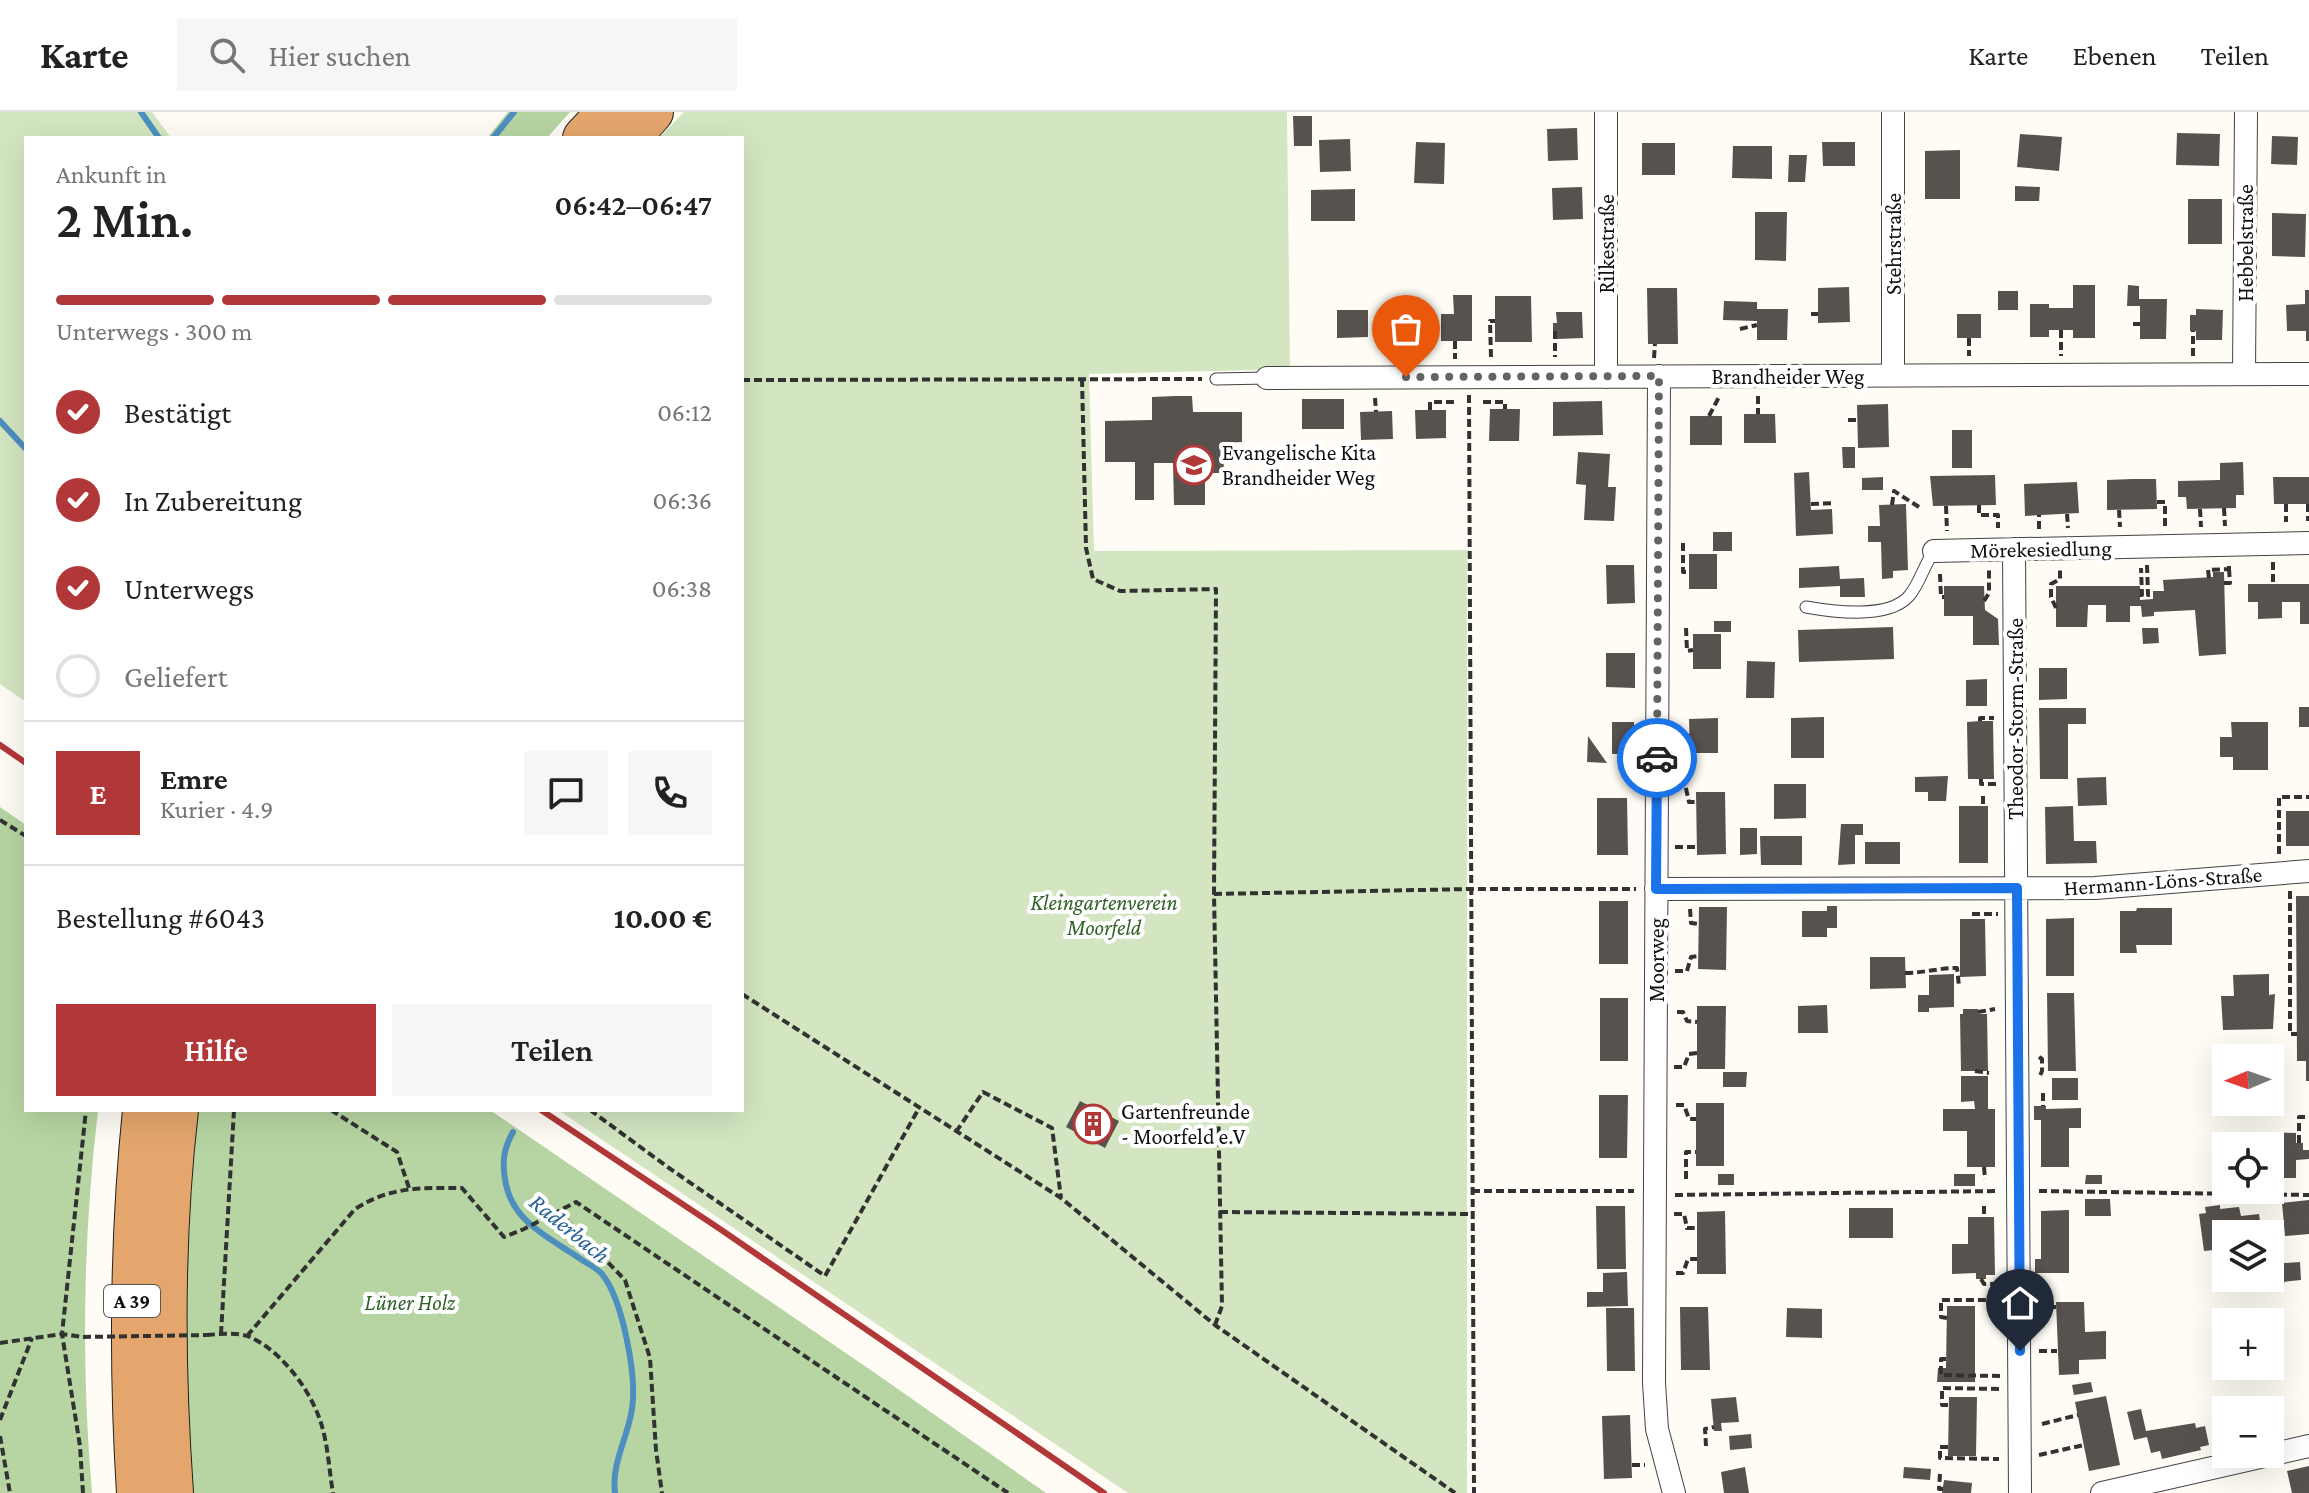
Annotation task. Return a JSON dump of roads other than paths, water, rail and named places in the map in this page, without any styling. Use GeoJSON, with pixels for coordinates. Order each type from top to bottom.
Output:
{"type":"FeatureCollection","features":[{"type":"Feature","properties":{"kind":"highway"},"geometry":{"type":"LineString","coordinates":[[586,136],[608,112]]}},
{"type":"Feature","properties":{"kind":"highway"},"geometry":{"type":"LineString","coordinates":[[631,136],[652,112]]}},
{"type":"Feature","properties":{"kind":"highway","name":"A 39"},"geometry":{"type":"LineString","coordinates":[[138,1493],[132,1307],[137,1177],[144,1112]]}},
{"type":"Feature","properties":{"kind":"highway","name":"A 39"},"geometry":{"type":"LineString","coordinates":[[172,1493],[164,1306],[169,1180],[177,1112]]}},
{"type":"Feature","properties":{"kind":"street","name":"Rilkestraße"},"geometry":{"type":"LineString","coordinates":[[1606,112],[1606,377]]}},
{"type":"Feature","properties":{"kind":"street","name":"Stehrstraße"},"geometry":{"type":"LineString","coordinates":[[1893,112],[1893,375]]}},
{"type":"Feature","properties":{"kind":"street","name":"Hebbelstraße"},"geometry":{"type":"LineString","coordinates":[[2244,374],[2246,112]]}},
{"type":"Feature","properties":{"kind":"street","name":"Brandheider Weg"},"geometry":{"type":"LineString","coordinates":[[1267,378],[2309,374]]}},
{"type":"Feature","properties":{"kind":"street","name":"Moorweg"},"geometry":{"type":"LineString","coordinates":[[1659,376],[1654,1383],[1657,1429],[1674,1493]]}},
{"type":"Feature","properties":{"kind":"street","name":"Mörekesiedlung"},"geometry":{"type":"LineString","coordinates":[[1934,551],[2309,543]]}},
{"type":"Feature","properties":{"kind":"street","name":"Theodor-Storm-Straße"},"geometry":{"type":"LineString","coordinates":[[2000,550],[2017,888],[2020,1493]]}},
{"type":"Feature","properties":{"kind":"street","name":"Hermann-Löns-Straße"},"geometry":{"type":"LineString","coordinates":[[2017,888],[2095,888],[2293,872]]}},
{"type":"Feature","properties":{"kind":"street"},"geometry":{"type":"LineString","coordinates":[[1656,889],[2017,888]]}},
{"type":"Feature","properties":{"kind":"street"},"geometry":{"type":"LineString","coordinates":[[2102,1493],[2309,1446]]}},
{"type":"Feature","properties":{"kind":"lane"},"geometry":{"type":"LineString","coordinates":[[1216,379],[1267,378]]}},
{"type":"Feature","properties":{"kind":"lane","name":"Mörekesiedlung"},"geometry":{"type":"LineString","coordinates":[[1806,607],[1830,611],[1888,610],[1902,604],[1912,593],[1934,551]]}},
{"type":"Feature","properties":{"kind":"waterway","name":"Raderbach"},"geometry":{"type":"LineString","coordinates":[[141,112],[158,136]]}},
{"type":"Feature","properties":{"kind":"waterway"},"geometry":{"type":"LineString","coordinates":[[495,136],[514,112]]}},
{"type":"Feature","properties":{"kind":"waterway"},"geometry":{"type":"LineString","coordinates":[[0,421],[24,447]]}},
{"type":"Feature","properties":{"kind":"waterway","name":"Raderbach"},"geometry":{"type":"LineString","coordinates":[[513,1132],[506,1149],[504,1166],[509,1194],[515,1207],[533,1227],[602,1274],[610,1286],[622,1320],[633,1395],[630,1419],[615,1472],[615,1493]]}},
{"type":"Feature","properties":{"kind":"railway"},"geometry":{"type":"LineString","coordinates":[[0,745],[24,762]]}},
{"type":"Feature","properties":{"kind":"railway"},"geometry":{"type":"LineString","coordinates":[[544,1112],[1104,1493]]}},
{"type":"Feature","properties":{"kind":"place","name":"Evangelische Kita Brandheider Weg"},"geometry":{"type":"Point","coordinates":[1194,465]}},
{"type":"Feature","properties":{"kind":"place","name":"Gartenfreunde - Moorfeld e.V"},"geometry":{"type":"Point","coordinates":[1093,1124]}},
{"type":"Feature","properties":{"kind":"park label","name":"Kleingartenverein Moorfeld"},"geometry":{"type":"Point","coordinates":[1104,914]}},
{"type":"Feature","properties":{"kind":"park label","name":"Lüner Holz"},"geometry":{"type":"Point","coordinates":[410,1302]}}]}
